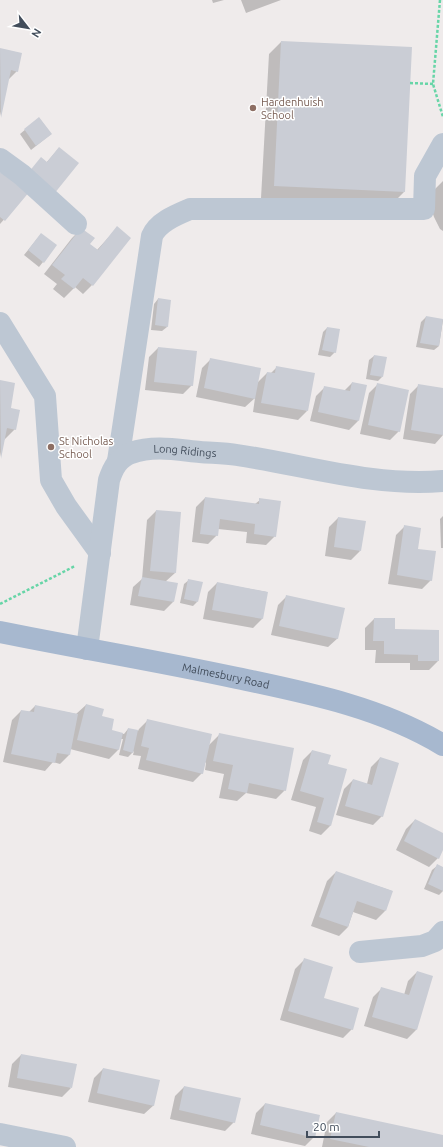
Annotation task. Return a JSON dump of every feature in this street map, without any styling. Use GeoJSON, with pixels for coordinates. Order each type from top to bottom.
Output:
{"type":"FeatureCollection","features":[{"type":"Feature","properties":{"kind":"main road","name":"Malmesbury Road"},"geometry":{"type":"LineString","coordinates":[[0,632],[310,693],[374,712],[419,732],[443,745]]}},
{"type":"Feature","properties":{"kind":"street"},"geometry":{"type":"LineString","coordinates":[[86,649],[108,484],[118,461],[152,236],[161,224],[190,209],[424,208],[425,176],[443,144]]}},
{"type":"Feature","properties":{"kind":"street"},"geometry":{"type":"LineString","coordinates":[[0,159],[22,175],[76,224]]}},
{"type":"Feature","properties":{"kind":"street"},"geometry":{"type":"LineString","coordinates":[[0,324],[46,396],[51,480],[66,506],[100,553]]}},
{"type":"Feature","properties":{"kind":"street","name":"Long Ridings"},"geometry":{"type":"LineString","coordinates":[[118,461],[132,453],[161,448],[236,455],[371,479],[410,482],[443,480]]}},
{"type":"Feature","properties":{"kind":"street"},"geometry":{"type":"LineString","coordinates":[[360,952],[422,946],[435,941],[443,932]]}},
{"type":"Feature","properties":{"kind":"street"},"geometry":{"type":"LineString","coordinates":[[0,1134],[65,1147]]}},
{"type":"Feature","properties":{"kind":"path"},"geometry":{"type":"LineString","coordinates":[[440,0],[432,84],[443,117]]}},
{"type":"Feature","properties":{"kind":"path"},"geometry":{"type":"LineString","coordinates":[[410,83],[432,84]]}},
{"type":"Feature","properties":{"kind":"path"},"geometry":{"type":"LineString","coordinates":[[0,604],[100,553]]}},
{"type":"Feature","properties":{"kind":"building"},"geometry":{"type":"Polygon","coordinates":[[[281,41],[412,47],[405,192],[274,186],[281,41]]]}},
{"type":"Feature","properties":{"kind":"building"},"geometry":{"type":"Polygon","coordinates":[[[0,48],[22,53],[18,72],[11,70],[1,118],[0,48]]]}},
{"type":"Feature","properties":{"kind":"building"},"geometry":{"type":"Polygon","coordinates":[[[39,117],[52,134],[36,146],[24,129],[39,117]]]}},
{"type":"Feature","properties":{"kind":"building"},"geometry":{"type":"Polygon","coordinates":[[[59,147],[79,163],[54,194],[28,173],[41,157],[47,162],[59,147]]]}},
{"type":"Feature","properties":{"kind":"building"},"geometry":{"type":"Polygon","coordinates":[[[4,168],[30,191],[5,221],[0,217],[0,173],[4,168]]]}},
{"type":"Feature","properties":{"kind":"building"},"geometry":{"type":"Polygon","coordinates":[[[117,226],[131,238],[93,286],[83,278],[74,289],[61,279],[65,275],[52,265],[81,228],[95,238],[90,244],[98,250],[117,226]]]}},
{"type":"Feature","properties":{"kind":"building"},"geometry":{"type":"Polygon","coordinates":[[[41,233],[57,245],[44,263],[28,250],[41,233]]]}},
{"type":"Feature","properties":{"kind":"building"},"geometry":{"type":"Polygon","coordinates":[[[158,298],[171,300],[168,327],[155,325],[158,298]]]}},
{"type":"Feature","properties":{"kind":"building"},"geometry":{"type":"Polygon","coordinates":[[[426,316],[443,319],[439,346],[420,343],[426,316]]]}},
{"type":"Feature","properties":{"kind":"building"},"geometry":{"type":"Polygon","coordinates":[[[327,327],[340,329],[336,353],[322,350],[327,327]]]}},
{"type":"Feature","properties":{"kind":"building"},"geometry":{"type":"Polygon","coordinates":[[[158,347],[197,351],[193,386],[154,382],[158,347]]]}},
{"type":"Feature","properties":{"kind":"building"},"geometry":{"type":"Polygon","coordinates":[[[374,355],[387,357],[383,377],[370,375],[374,355]]]}},
{"type":"Feature","properties":{"kind":"building"},"geometry":{"type":"Polygon","coordinates":[[[210,358],[261,368],[255,399],[204,388],[210,358]]]}},
{"type":"Feature","properties":{"kind":"building"},"geometry":{"type":"Polygon","coordinates":[[[276,366],[315,373],[308,411],[261,403],[267,372],[275,373],[276,366]]]}},
{"type":"Feature","properties":{"kind":"building"},"geometry":{"type":"Polygon","coordinates":[[[0,380],[15,383],[11,408],[20,410],[16,430],[7,428],[1,459],[0,380]]]}},
{"type":"Feature","properties":{"kind":"building"},"geometry":{"type":"Polygon","coordinates":[[[352,382],[367,385],[359,421],[318,412],[324,386],[350,391],[352,382]]]}},
{"type":"Feature","properties":{"kind":"building"},"geometry":{"type":"Polygon","coordinates":[[[377,383],[409,390],[400,432],[368,425],[377,383]]]}},
{"type":"Feature","properties":{"kind":"building"},"geometry":{"type":"Polygon","coordinates":[[[418,384],[443,388],[443,435],[411,430],[418,384]]]}},
{"type":"Feature","properties":{"kind":"building"},"geometry":{"type":"Polygon","coordinates":[[[205,497],[259,504],[259,498],[281,501],[276,537],[254,534],[255,524],[220,519],[218,536],[200,534],[205,497]]]}},
{"type":"Feature","properties":{"kind":"building"},"geometry":{"type":"Polygon","coordinates":[[[156,510],[181,512],[176,573],[150,571],[156,510]]]}},
{"type":"Feature","properties":{"kind":"building"},"geometry":{"type":"Polygon","coordinates":[[[338,517],[366,521],[361,551],[334,547],[338,517]]]}},
{"type":"Feature","properties":{"kind":"building"},"geometry":{"type":"Polygon","coordinates":[[[404,525],[421,528],[418,549],[436,551],[432,581],[397,575],[404,525]]]}},
{"type":"Feature","properties":{"kind":"building"},"geometry":{"type":"Polygon","coordinates":[[[142,577],[178,583],[174,602],[138,596],[142,577]]]}},
{"type":"Feature","properties":{"kind":"building"},"geometry":{"type":"Polygon","coordinates":[[[188,579],[203,582],[198,602],[184,599],[188,579]]]}},
{"type":"Feature","properties":{"kind":"building"},"geometry":{"type":"Polygon","coordinates":[[[217,582],[268,592],[263,619],[212,610],[217,582]]]}},
{"type":"Feature","properties":{"kind":"building"},"geometry":{"type":"Polygon","coordinates":[[[286,595],[345,608],[338,639],[279,626],[286,595]]]}},
{"type":"Feature","properties":{"kind":"building"},"geometry":{"type":"Polygon","coordinates":[[[374,618],[395,618],[395,629],[439,630],[439,661],[418,661],[418,655],[384,654],[384,641],[373,641],[374,618]]]}},
{"type":"Feature","properties":{"kind":"building"},"geometry":{"type":"Polygon","coordinates":[[[86,704],[104,709],[102,716],[114,719],[112,730],[123,733],[119,750],[77,740],[86,704]]]}},
{"type":"Feature","properties":{"kind":"building"},"geometry":{"type":"Polygon","coordinates":[[[35,705],[78,714],[70,755],[57,753],[55,763],[11,754],[21,710],[34,712],[35,705]]]}},
{"type":"Feature","properties":{"kind":"building"},"geometry":{"type":"Polygon","coordinates":[[[147,719],[212,734],[203,774],[146,760],[149,748],[141,746],[147,719]]]}},
{"type":"Feature","properties":{"kind":"building"},"geometry":{"type":"Polygon","coordinates":[[[128,728],[138,730],[133,753],[123,750],[128,728]]]}},
{"type":"Feature","properties":{"kind":"building"},"geometry":{"type":"Polygon","coordinates":[[[219,733],[294,748],[286,791],[249,783],[247,793],[228,789],[233,765],[213,761],[219,733]]]}},
{"type":"Feature","properties":{"kind":"building"},"geometry":{"type":"Polygon","coordinates":[[[312,750],[331,755],[328,764],[347,769],[331,826],[317,822],[324,798],[300,791],[312,750]]]}},
{"type":"Feature","properties":{"kind":"building"},"geometry":{"type":"Polygon","coordinates":[[[380,757],[399,763],[383,817],[345,806],[353,779],[372,785],[380,757]]]}},
{"type":"Feature","properties":{"kind":"building"},"geometry":{"type":"Polygon","coordinates":[[[415,819],[443,833],[443,850],[439,859],[404,841],[415,819]]]}},
{"type":"Feature","properties":{"kind":"building"},"geometry":{"type":"Polygon","coordinates":[[[437,864],[443,867],[443,891],[428,884],[437,864]]]}},
{"type":"Feature","properties":{"kind":"building"},"geometry":{"type":"Polygon","coordinates":[[[336,871],[393,891],[386,911],[357,901],[348,927],[319,917],[336,871]]]}},
{"type":"Feature","properties":{"kind":"building"},"geometry":{"type":"Polygon","coordinates":[[[304,958],[333,967],[324,998],[359,1008],[353,1030],[288,1011],[304,958]]]}},
{"type":"Feature","properties":{"kind":"building"},"geometry":{"type":"Polygon","coordinates":[[[417,971],[433,976],[417,1030],[372,1017],[381,987],[409,995],[417,971]]]}},
{"type":"Feature","properties":{"kind":"building"},"geometry":{"type":"Polygon","coordinates":[[[21,1054],[77,1064],[72,1088],[17,1078],[21,1054]]]}},
{"type":"Feature","properties":{"kind":"building"},"geometry":{"type":"Polygon","coordinates":[[[103,1068],[160,1080],[154,1106],[97,1093],[103,1068]]]}},
{"type":"Feature","properties":{"kind":"building"},"geometry":{"type":"Polygon","coordinates":[[[184,1086],[241,1098],[235,1123],[179,1110],[184,1086]]]}},
{"type":"Feature","properties":{"kind":"building"},"geometry":{"type":"Polygon","coordinates":[[[265,1103],[320,1115],[315,1138],[260,1125],[265,1103]]]}},
{"type":"Feature","properties":{"kind":"building"},"geometry":{"type":"Polygon","coordinates":[[[336,1112],[443,1135],[443,1147],[369,1147],[330,1139],[336,1112]]]}},
{"type":"Feature","properties":{"kind":"place","name":"Hardenhuish School"},"geometry":{"type":"Point","coordinates":[253,108]}},
{"type":"Feature","properties":{"kind":"place","name":"St Nicholas School"},"geometry":{"type":"Point","coordinates":[51,447]}}]}
